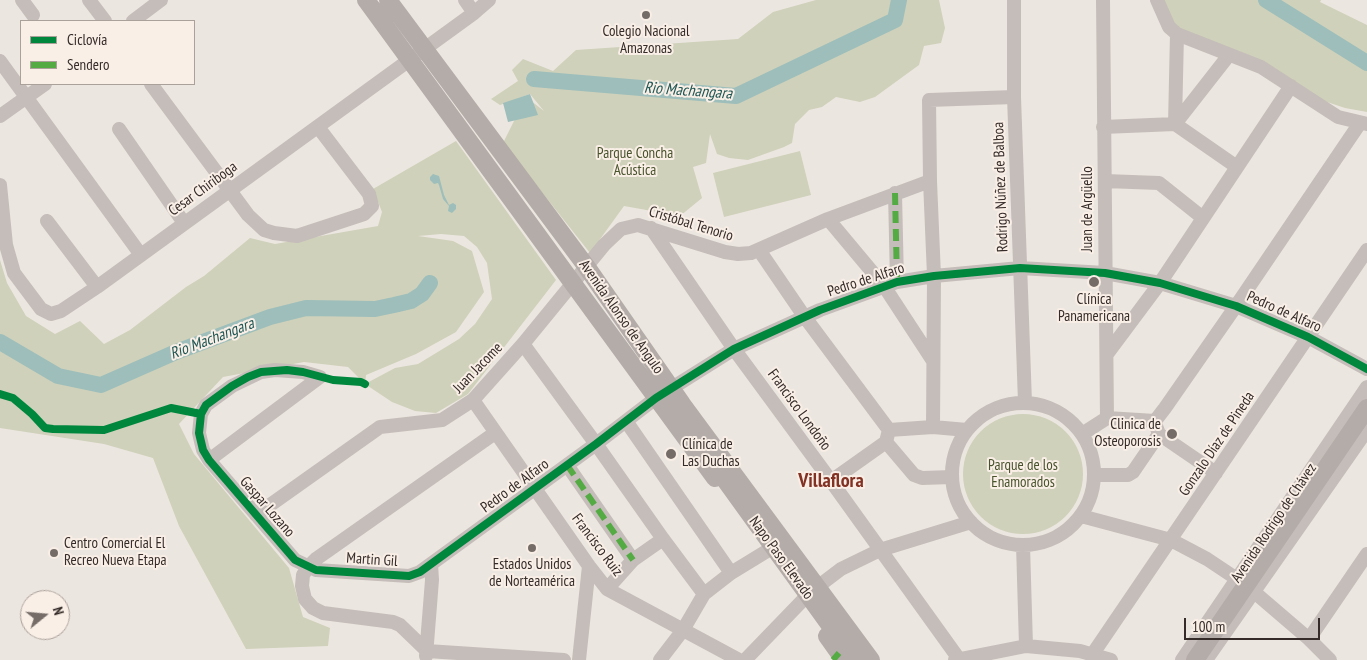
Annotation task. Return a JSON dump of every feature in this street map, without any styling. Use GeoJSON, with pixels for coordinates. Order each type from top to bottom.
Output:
{"type":"FeatureCollection","features":[{"type":"Feature","properties":{"kind":"main road","name":"Avenida Alonso de Angulo"},"geometry":{"type":"LineString","coordinates":[[366,0],[574,283],[664,393]]}},
{"type":"Feature","properties":{"kind":"main road","name":"Avenida Alonso de Angulo"},"geometry":{"type":"LineString","coordinates":[[388,0],[586,266],[664,393],[766,550],[843,658]]}},
{"type":"Feature","properties":{"kind":"main road","name":"Avenida Rodrigo de Chávez"},"geometry":{"type":"LineString","coordinates":[[1195,660],[1367,408]]}},
{"type":"Feature","properties":{"kind":"main road","name":"Avenida Alonso de Angulo"},"geometry":{"type":"LineString","coordinates":[[676,411],[871,660]]}},
{"type":"Feature","properties":{"kind":"main road","name":"Napo Paso Elevado"},"geometry":{"type":"LineString","coordinates":[[676,411],[843,658]]}},
{"type":"Feature","properties":{"kind":"street"},"geometry":{"type":"LineString","coordinates":[[22,0],[33,15]]}},
{"type":"Feature","properties":{"kind":"street"},"geometry":{"type":"LineString","coordinates":[[89,0],[104,20]]}},
{"type":"Feature","properties":{"kind":"street"},"geometry":{"type":"LineString","coordinates":[[134,20],[161,0]]}},
{"type":"Feature","properties":{"kind":"street"},"geometry":{"type":"LineString","coordinates":[[465,0],[474,13]]}},
{"type":"Feature","properties":{"kind":"street","name":"Cesar Chiriboga"},"geometry":{"type":"LineString","coordinates":[[0,184],[6,244],[14,273],[41,309],[51,314],[61,311],[318,127],[489,0]]}},
{"type":"Feature","properties":{"kind":"street","name":"Rodrigo Núñez de Balboa"},"geometry":{"type":"LineString","coordinates":[[1014,0],[1014,97],[1025,402]]}},
{"type":"Feature","properties":{"kind":"street","name":"Juan de Argüello"},"geometry":{"type":"LineString","coordinates":[[1102,0],[1107,418]]}},
{"type":"Feature","properties":{"kind":"street"},"geometry":{"type":"LineString","coordinates":[[1155,420],[1171,400],[1364,123],[1338,117],[1261,67],[1177,34],[1169,27],[1157,0]]}},
{"type":"Feature","properties":{"kind":"street"},"geometry":{"type":"LineString","coordinates":[[1175,124],[1177,34]]}},
{"type":"Feature","properties":{"kind":"street"},"geometry":{"type":"LineString","coordinates":[[1175,124],[1229,54]]}},
{"type":"Feature","properties":{"kind":"street"},"geometry":{"type":"LineString","coordinates":[[0,61],[141,255]]}},
{"type":"Feature","properties":{"kind":"street"},"geometry":{"type":"LineString","coordinates":[[0,116],[44,85]]}},
{"type":"Feature","properties":{"kind":"street"},"geometry":{"type":"LineString","coordinates":[[152,85],[255,224],[264,230],[283,236],[297,236],[364,214],[372,206],[369,194],[318,127]]}},
{"type":"Feature","properties":{"kind":"street"},"geometry":{"type":"LineString","coordinates":[[1107,354],[1160,283],[1291,86]]}},
{"type":"Feature","properties":{"kind":"street"},"geometry":{"type":"LineString","coordinates":[[933,427],[934,276],[929,100],[1014,97]]}},
{"type":"Feature","properties":{"kind":"street"},"geometry":{"type":"LineString","coordinates":[[1103,127],[1175,124],[1237,167]]}},
{"type":"Feature","properties":{"kind":"street"},"geometry":{"type":"LineString","coordinates":[[119,129],[184,223]]}},
{"type":"Feature","properties":{"kind":"street","name":"Cristóbal Tenorio"},"geometry":{"type":"LineString","coordinates":[[574,283],[604,245],[621,229],[638,225],[732,254],[745,254],[759,250],[828,219],[930,181]]}},
{"type":"Feature","properties":{"kind":"street"},"geometry":{"type":"LineString","coordinates":[[1105,182],[1158,183],[1203,218]]}},
{"type":"Feature","properties":{"kind":"street"},"geometry":{"type":"LineString","coordinates":[[890,284],[895,193]]}},
{"type":"Feature","properties":{"kind":"street"},"geometry":{"type":"LineString","coordinates":[[828,219],[890,284],[933,361]]}},
{"type":"Feature","properties":{"kind":"street"},"geometry":{"type":"LineString","coordinates":[[47,221],[97,287]]}},
{"type":"Feature","properties":{"kind":"street","name":"Francisco Londoño"},"geometry":{"type":"LineString","coordinates":[[651,228],[734,349],[831,481],[957,659]]}},
{"type":"Feature","properties":{"kind":"street"},"geometry":{"type":"LineString","coordinates":[[759,250],[918,478],[952,477]]}},
{"type":"Feature","properties":{"kind":"street","name":"Gonzalo Díaz de Pineda"},"geometry":{"type":"LineString","coordinates":[[1092,654],[1367,250]]}},
{"type":"Feature","properties":{"kind":"street","name":"Pedro de Alfaro"},"geometry":{"type":"LineString","coordinates":[[431,564],[664,393],[734,349],[804,316],[890,284],[934,276],[1020,268],[1105,273],[1160,283],[1236,306],[1308,337],[1367,369]]}},
{"type":"Feature","properties":{"kind":"street","name":"Juan Jacome"},"geometry":{"type":"LineString","coordinates":[[256,515],[380,427],[442,420],[473,400],[574,283]]}},
{"type":"Feature","properties":{"kind":"street"},"geometry":{"type":"LineString","coordinates":[[523,344],[704,594]]}},
{"type":"Feature","properties":{"kind":"street","name":"Gaspar Lozano"},"geometry":{"type":"LineString","coordinates":[[209,460],[320,377],[287,370],[261,372],[248,377],[206,405],[201,414],[199,433],[203,450],[209,460],[295,560],[308,567]]}},
{"type":"Feature","properties":{"kind":"street","name":"Avenida Rodrigo de Chávez"},"geometry":{"type":"LineString","coordinates":[[1206,660],[1246,585],[1367,387]]}},
{"type":"Feature","properties":{"kind":"street","name":"Francisco Ruiz"},"geometry":{"type":"LineString","coordinates":[[473,400],[494,433],[607,589],[739,660]]}},
{"type":"Feature","properties":{"kind":"street"},"geometry":{"type":"LineString","coordinates":[[1025,402],[1047,407],[1066,418],[1082,434],[1091,454],[1094,475],[1090,496],[1081,516],[1065,532],[1045,542],[1023,545],[1003,542],[986,534],[971,522],[957,501],[952,477],[955,452],[966,430],[983,415],[1003,405],[1025,402]]}},
{"type":"Feature","properties":{"kind":"street"},"geometry":{"type":"LineString","coordinates":[[1082,434],[1107,418],[1155,420]]}},
{"type":"Feature","properties":{"kind":"street"},"geometry":{"type":"LineString","coordinates":[[1155,420],[1159,434],[1216,473]]}},
{"type":"Feature","properties":{"kind":"street"},"geometry":{"type":"LineString","coordinates":[[626,421],[731,573]]}},
{"type":"Feature","properties":{"kind":"street"},"geometry":{"type":"LineString","coordinates":[[831,481],[887,436],[933,427],[966,430]]}},
{"type":"Feature","properties":{"kind":"street","name":"Avenida Rodrigo de Chávez"},"geometry":{"type":"LineString","coordinates":[[1182,660],[1246,585],[1367,430]]}},
{"type":"Feature","properties":{"kind":"street"},"geometry":{"type":"LineString","coordinates":[[494,433],[316,558],[303,575],[304,599],[312,608],[323,613],[400,624],[426,656],[564,660]]}},
{"type":"Feature","properties":{"kind":"street"},"geometry":{"type":"LineString","coordinates":[[1094,475],[1128,474],[1133,472],[1159,434]]}},
{"type":"Feature","properties":{"kind":"street"},"geometry":{"type":"LineString","coordinates":[[567,465],[633,560]]}},
{"type":"Feature","properties":{"kind":"street"},"geometry":{"type":"LineString","coordinates":[[1081,516],[1171,540],[1207,559],[1246,585],[1309,639],[1330,660]]}},
{"type":"Feature","properties":{"kind":"street"},"geometry":{"type":"LineString","coordinates":[[745,660],[802,601],[842,569],[880,550],[971,522]]}},
{"type":"Feature","properties":{"kind":"street"},"geometry":{"type":"LineString","coordinates":[[607,589],[633,560],[663,539]]}},
{"type":"Feature","properties":{"kind":"street"},"geometry":{"type":"LineString","coordinates":[[1023,545],[1026,646]]}},
{"type":"Feature","properties":{"kind":"street"},"geometry":{"type":"LineString","coordinates":[[660,660],[683,630],[704,594],[766,550]]}},
{"type":"Feature","properties":{"kind":"street"},"geometry":{"type":"LineString","coordinates":[[1309,639],[1367,554]]}},
{"type":"Feature","properties":{"kind":"street"},"geometry":{"type":"LineString","coordinates":[[426,656],[432,580],[431,564]]}},
{"type":"Feature","properties":{"kind":"street","name":"Martin Gil"},"geometry":{"type":"LineString","coordinates":[[308,567],[316,570],[409,576],[420,572],[431,564]]}},
{"type":"Feature","properties":{"kind":"street"},"geometry":{"type":"LineString","coordinates":[[579,660],[589,566]]}},
{"type":"Feature","properties":{"kind":"street"},"geometry":{"type":"LineString","coordinates":[[957,659],[1026,646],[1064,649],[1092,654],[1111,660]]}},
{"type":"Feature","properties":{"kind":"green space","name":"Parque Concha Acústica"},"geometry":{"type":"Polygon","coordinates":[[[816,0],[939,0],[945,28],[941,43],[924,46],[919,65],[875,97],[860,102],[836,97],[822,107],[809,110],[795,124],[792,143],[784,147],[748,160],[729,158],[717,154],[710,134],[706,163],[693,167],[702,198],[680,216],[624,206],[590,253],[503,143],[526,97],[544,111],[530,94],[500,105],[491,99],[518,81],[512,70],[523,59],[553,71],[576,50],[738,39],[773,12],[816,0]]]}},
{"type":"Feature","properties":{"kind":"green space"},"geometry":{"type":"Polygon","coordinates":[[[1157,0],[1321,0],[1320,2],[1367,25],[1367,112],[1327,102],[1182,37],[1157,0]]]}},
{"type":"Feature","properties":{"kind":"green space"},"geometry":{"type":"Polygon","coordinates":[[[456,141],[556,280],[468,394],[436,413],[415,411],[392,402],[365,384],[348,367],[304,362],[223,377],[179,424],[194,454],[289,568],[303,617],[330,628],[328,646],[246,649],[179,526],[153,458],[104,444],[0,428],[0,260],[7,283],[26,316],[55,334],[80,321],[104,344],[130,330],[186,287],[204,276],[250,238],[275,244],[378,226],[382,212],[373,189],[456,141]],[[441,234],[418,236],[453,241],[472,251],[484,292],[456,332],[416,354],[366,375],[365,384],[395,368],[418,364],[459,339],[475,324],[492,299],[487,263],[477,247],[464,236],[441,234]]]}},
{"type":"Feature","properties":{"kind":"green space"},"geometry":{"type":"Polygon","coordinates":[[[800,151],[811,195],[724,217],[713,173],[800,151]]]}},
{"type":"Feature","properties":{"kind":"green space","name":"Parque de los Enamorados"},"geometry":{"type":"Polygon","coordinates":[[[1023,414],[1046,418],[1066,431],[1079,451],[1083,474],[1079,497],[1066,517],[1046,530],[1023,534],[1000,530],[980,517],[967,497],[963,474],[967,451],[980,431],[1000,418],[1023,414]]]}},
{"type":"Feature","properties":{"kind":"water"},"geometry":{"type":"Polygon","coordinates":[[[530,94],[538,115],[508,122],[503,103],[530,94]]]}},
{"type":"Feature","properties":{"kind":"water"},"geometry":{"type":"Polygon","coordinates":[[[433,174],[439,176],[449,205],[453,203],[456,205],[456,209],[452,213],[448,211],[449,206],[443,199],[438,183],[434,184],[430,180],[433,174]]]}},
{"type":"Feature","properties":{"kind":"waterway","name":"Rio Machangara"},"geometry":{"type":"LineString","coordinates":[[534,79],[736,96],[895,20],[899,0]]}},
{"type":"Feature","properties":{"kind":"waterway","name":"Rio Machangara"},"geometry":{"type":"LineString","coordinates":[[1266,0],[1367,63]]}},
{"type":"Feature","properties":{"kind":"waterway","name":"Rio Machangara"},"geometry":{"type":"LineString","coordinates":[[0,342],[58,376],[101,385],[176,352],[270,317],[306,308],[375,309],[394,305],[411,301],[422,294],[430,283]]}},
{"type":"Feature","properties":{"kind":"marked path"},"geometry":{"type":"LineString","coordinates":[[895,193],[897,282]]}},
{"type":"Feature","properties":{"kind":"marked path"},"geometry":{"type":"LineString","coordinates":[[567,465],[633,560]]}},
{"type":"Feature","properties":{"kind":"marked path"},"geometry":{"type":"LineString","coordinates":[[833,660],[839,653]]}},
{"type":"Feature","properties":{"kind":"cycle path"},"geometry":{"type":"LineString","coordinates":[[365,384],[333,380],[287,370],[261,372],[232,386],[206,405],[201,414],[199,433],[203,450],[209,460],[295,560],[316,570],[409,576],[420,572],[656,398],[734,349],[820,310],[897,282],[934,276],[1020,268],[1105,273],[1160,283],[1236,306],[1308,337],[1367,369]]}},
{"type":"Feature","properties":{"kind":"cycle path"},"geometry":{"type":"LineString","coordinates":[[0,394],[13,398],[45,428],[53,429],[104,430],[171,408],[201,414]]}},
{"type":"Feature","properties":{"kind":"place","name":"Colegio Nacional Amazonas"},"geometry":{"type":"Point","coordinates":[646,15]}},
{"type":"Feature","properties":{"kind":"place","name":"Clínica Panamericana"},"geometry":{"type":"Point","coordinates":[1094,282]}},
{"type":"Feature","properties":{"kind":"place","name":"Clinica de Osteoporosis"},"geometry":{"type":"Point","coordinates":[1172,434]}},
{"type":"Feature","properties":{"kind":"place","name":"Clínica de Las Duchas"},"geometry":{"type":"Point","coordinates":[671,454]}},
{"type":"Feature","properties":{"kind":"place","name":"Estados Unidos de Norteamérica"},"geometry":{"type":"Point","coordinates":[532,548]}},
{"type":"Feature","properties":{"kind":"place","name":"Centro Comercial El Recreo Nueva Etapa"},"geometry":{"type":"Point","coordinates":[54,553]}},
{"type":"Feature","properties":{"kind":"district","name":"Villaflora"},"geometry":{"type":"Point","coordinates":[831,481]}}]}
